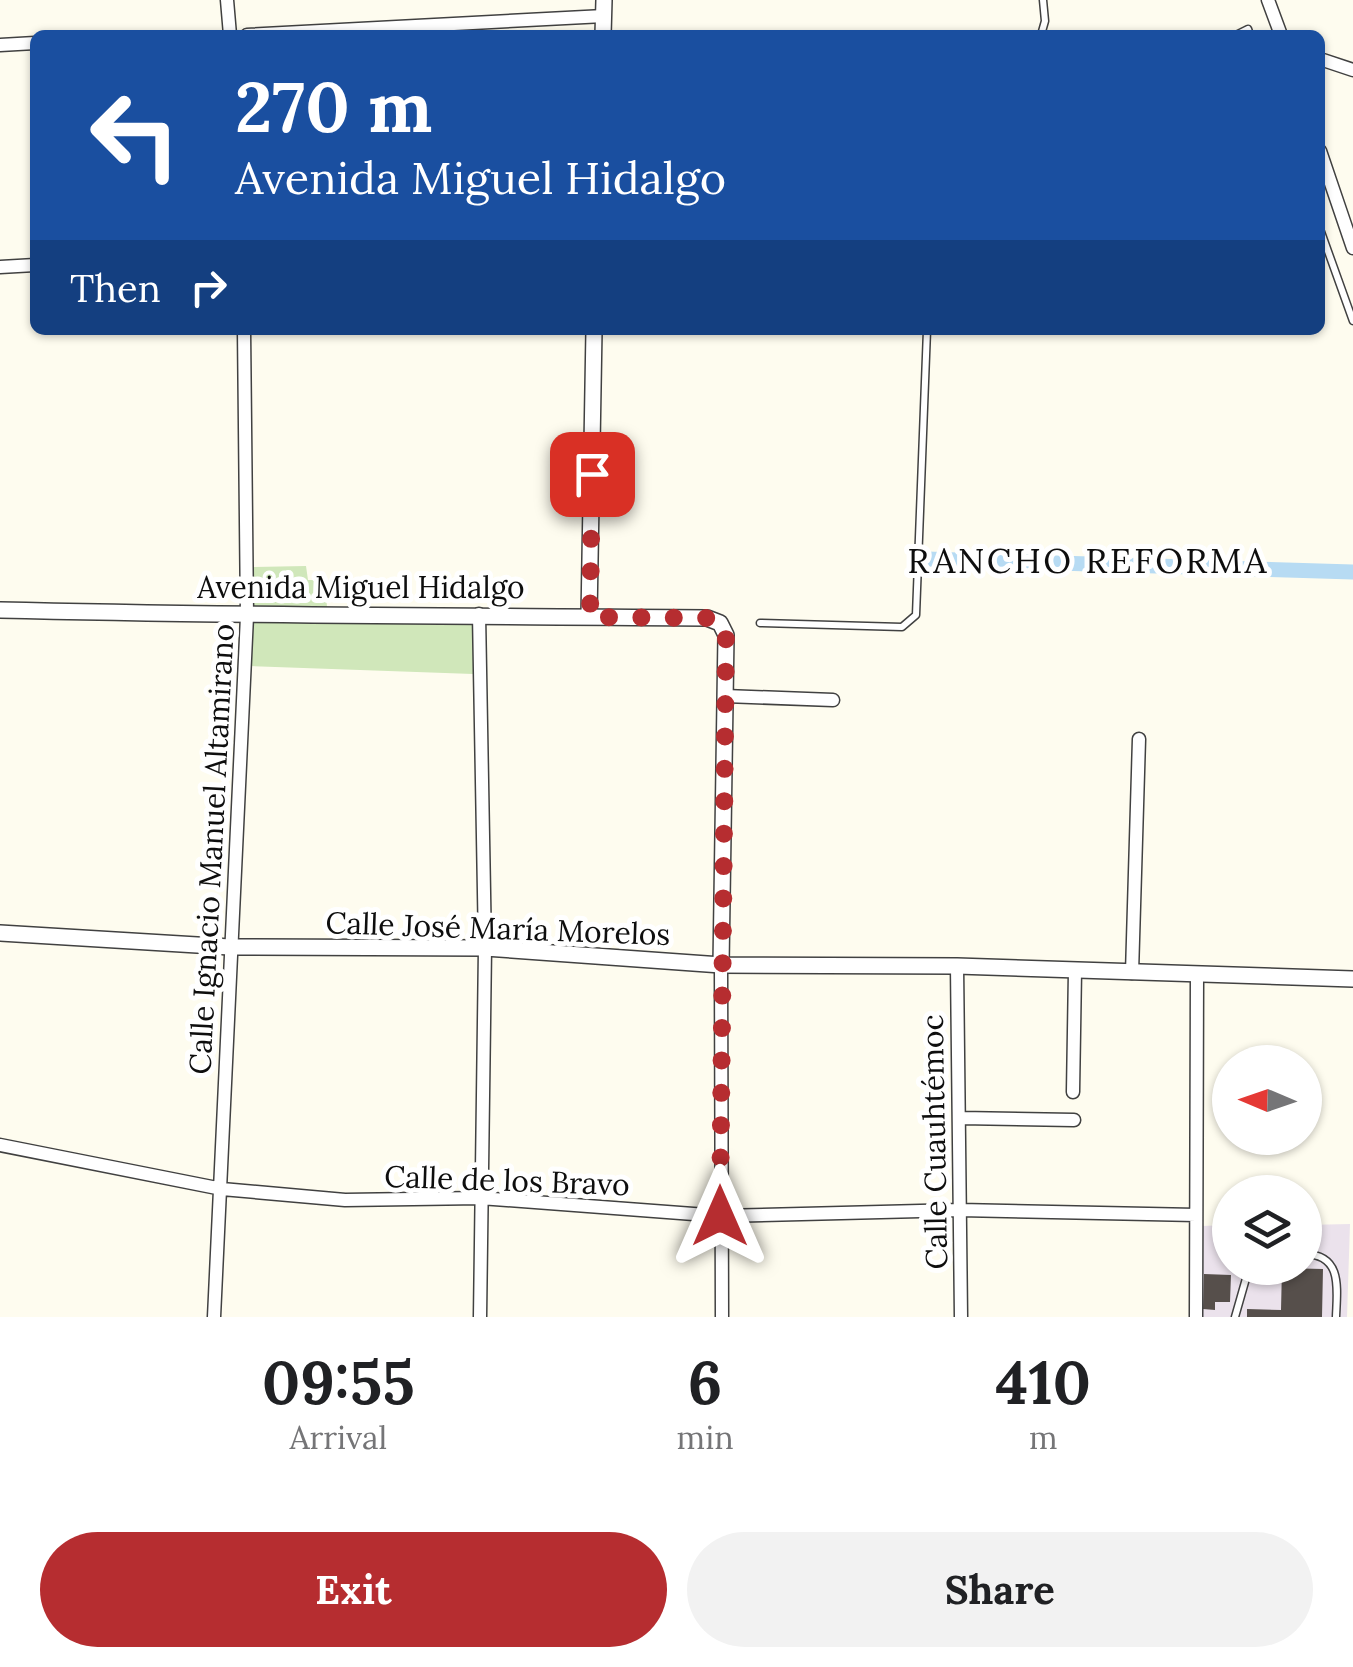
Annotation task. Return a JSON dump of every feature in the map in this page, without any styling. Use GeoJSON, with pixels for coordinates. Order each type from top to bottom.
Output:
{"type":"FeatureCollection","features":[{"type":"Feature","properties":{"kind":"street"},"geometry":{"type":"LineString","coordinates":[[228,0],[230,30]]}},
{"type":"Feature","properties":{"kind":"street"},"geometry":{"type":"LineString","coordinates":[[1268,0],[1278,30]]}},
{"type":"Feature","properties":{"kind":"street"},"geometry":{"type":"LineString","coordinates":[[313,30],[604,8]]}},
{"type":"Feature","properties":{"kind":"street"},"geometry":{"type":"LineString","coordinates":[[0,45],[30,44]]}},
{"type":"Feature","properties":{"kind":"street"},"geometry":{"type":"LineString","coordinates":[[1325,61],[1353,70]]}},
{"type":"Feature","properties":{"kind":"street"},"geometry":{"type":"LineString","coordinates":[[1325,166],[1353,248]]}},
{"type":"Feature","properties":{"kind":"street"},"geometry":{"type":"LineString","coordinates":[[0,267],[30,265]]}},
{"type":"Feature","properties":{"kind":"street","name":"Calle Ignacio Manuel Altamirano"},"geometry":{"type":"LineString","coordinates":[[214,1317],[246,616],[244,335]]}},
{"type":"Feature","properties":{"kind":"street"},"geometry":{"type":"LineString","coordinates":[[590,617],[594,335]]}},
{"type":"Feature","properties":{"kind":"street","name":"Avenida Miguel Hidalgo"},"geometry":{"type":"LineString","coordinates":[[0,610],[246,616],[479,614],[707,618],[720,623],[726,635],[725,696]]}},
{"type":"Feature","properties":{"kind":"street"},"geometry":{"type":"LineString","coordinates":[[479,614],[486,948],[480,1317]]}},
{"type":"Feature","properties":{"kind":"street"},"geometry":{"type":"LineString","coordinates":[[722,1317],[725,696],[833,700]]}},
{"type":"Feature","properties":{"kind":"street"},"geometry":{"type":"LineString","coordinates":[[1132,973],[1139,739]]}},
{"type":"Feature","properties":{"kind":"street","name":"Calle José María Morelos"},"geometry":{"type":"LineString","coordinates":[[0,934],[230,947],[486,948],[721,966],[957,966],[1353,979]]}},
{"type":"Feature","properties":{"kind":"street","name":"Calle Cuauhtémoc"},"geometry":{"type":"LineString","coordinates":[[957,966],[961,1317]]}},
{"type":"Feature","properties":{"kind":"street"},"geometry":{"type":"LineString","coordinates":[[1073,1092],[1075,970]]}},
{"type":"Feature","properties":{"kind":"street"},"geometry":{"type":"LineString","coordinates":[[1196,1317],[1197,975]]}},
{"type":"Feature","properties":{"kind":"street"},"geometry":{"type":"LineString","coordinates":[[960,1118],[1074,1120]]}},
{"type":"Feature","properties":{"kind":"street","name":"Calle de los Bravo"},"geometry":{"type":"LineString","coordinates":[[0,1145],[222,1189],[345,1200],[480,1198],[720,1216],[960,1210],[1196,1215]]}},
{"type":"Feature","properties":{"kind":"lane"},"geometry":{"type":"LineString","coordinates":[[1042,30],[1046,21],[1043,0]]}},
{"type":"Feature","properties":{"kind":"lane"},"geometry":{"type":"LineString","coordinates":[[1325,243],[1353,321]]}},
{"type":"Feature","properties":{"kind":"lane"},"geometry":{"type":"LineString","coordinates":[[760,623],[902,628],[916,615],[927,335]]}},
{"type":"Feature","properties":{"kind":"lane"},"geometry":{"type":"LineString","coordinates":[[1322,1258],[1330,1262],[1338,1277],[1336,1317]]}},
{"type":"Feature","properties":{"kind":"lane"},"geometry":{"type":"LineString","coordinates":[[1235,1317],[1244,1285]]}},
{"type":"Feature","properties":{"kind":"shaded area"},"geometry":{"type":"Polygon","coordinates":[[[1350,1224],[1347,1317],[1201,1317],[1202,1226],[1212,1226],[1212,1285],[1322,1285],[1322,1225],[1350,1224]]]}},
{"type":"Feature","properties":{"kind":"green space"},"geometry":{"type":"Polygon","coordinates":[[[306,566],[308,580],[324,580],[328,615],[251,612],[252,567],[306,566]]]}},
{"type":"Feature","properties":{"kind":"green space"},"geometry":{"type":"Polygon","coordinates":[[[250,621],[473,623],[473,674],[250,666],[250,621]]]}},
{"type":"Feature","properties":{"kind":"building"},"geometry":{"type":"Polygon","coordinates":[[[1323,1269],[1322,1317],[1247,1317],[1247,1309],[1281,1310],[1282,1285],[1322,1285],[1323,1269]]]}},
{"type":"Feature","properties":{"kind":"building"},"geometry":{"type":"Polygon","coordinates":[[[1204,1274],[1212,1274],[1212,1285],[1231,1285],[1230,1302],[1215,1302],[1215,1310],[1203,1309],[1204,1274]]]}},
{"type":"Feature","properties":{"kind":"waterway"},"geometry":{"type":"LineString","coordinates":[[926,559],[1353,572]]}},
{"type":"Feature","properties":{"kind":"district","name":"RANCHO REFORMA"},"geometry":{"type":"Point","coordinates":[1088,560]}},
{"type":"Feature","properties":{"kind":"route"},"geometry":{"type":"LineString","coordinates":[[592,474],[590,617],[707,618],[720,623],[726,635],[720,1216]]}}]}
